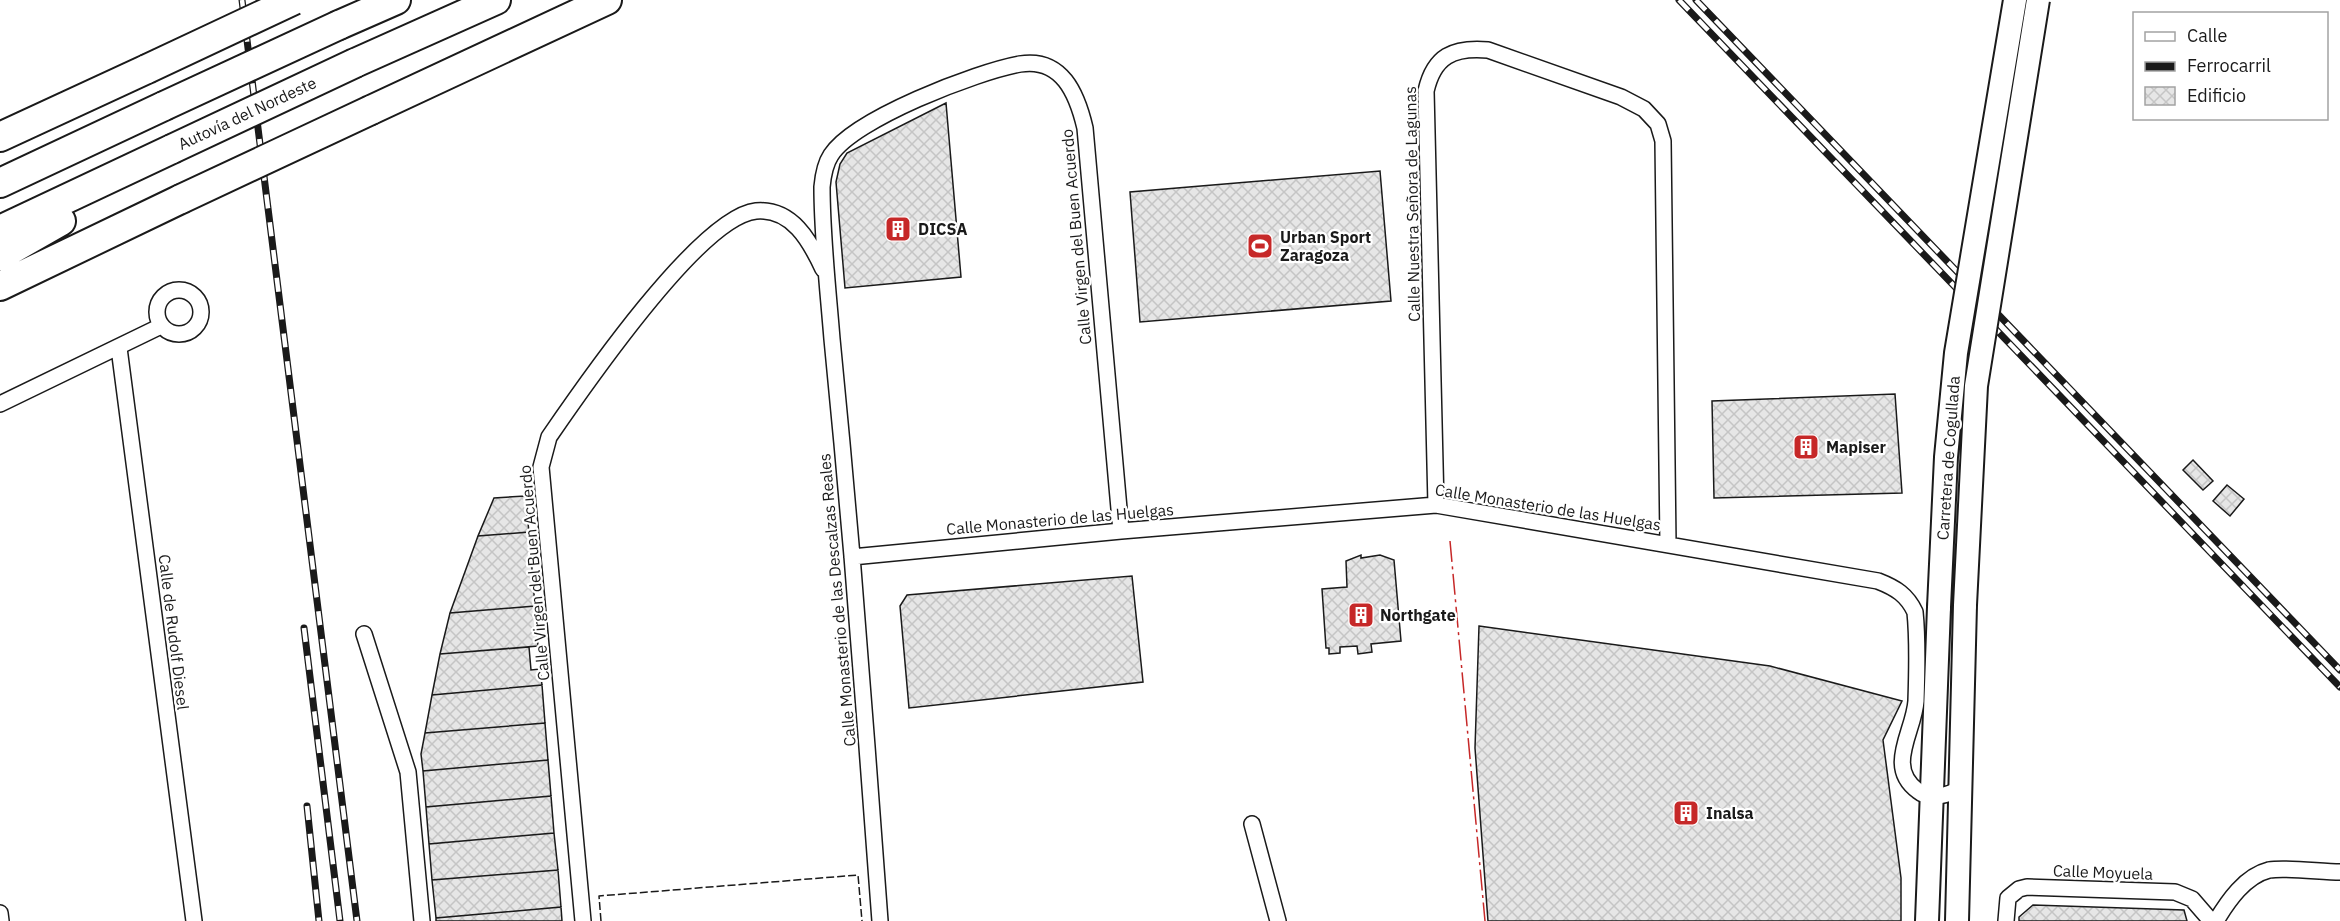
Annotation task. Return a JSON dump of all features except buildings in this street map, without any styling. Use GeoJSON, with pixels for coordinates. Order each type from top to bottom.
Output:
{"type":"FeatureCollection","features":[{"type":"Feature","properties":{"kind":"highway"},"geometry":{"type":"LineString","coordinates":[[0,137],[294,0]]}},
{"type":"Feature","properties":{"kind":"highway"},"geometry":{"type":"LineString","coordinates":[[0,183],[396,0]]}},
{"type":"Feature","properties":{"kind":"highway","name":"Autovía del Nordeste"},"geometry":{"type":"LineString","coordinates":[[0,230],[355,63],[496,0]]}},
{"type":"Feature","properties":{"kind":"highway"},"geometry":{"type":"LineString","coordinates":[[0,286],[608,0]]}},
{"type":"Feature","properties":{"kind":"highway"},"geometry":{"type":"LineString","coordinates":[[0,255],[111,193],[165,152]]}},
{"type":"Feature","properties":{"kind":"street","name":"Carretera de Cogullada"},"geometry":{"type":"LineString","coordinates":[[1927,921],[1930,796],[1946,457],[1956,353],[2015,0]]}},
{"type":"Feature","properties":{"kind":"street","name":"Carretera de Cogullada"},"geometry":{"type":"LineString","coordinates":[[1957,921],[1965,605],[1976,386],[2038,0]]}},
{"type":"Feature","properties":{"kind":"street","name":"Calle Nuestra Señora de Lagunas"},"geometry":{"type":"LineString","coordinates":[[1436,505],[1426,91],[1430,72],[1440,61],[1468,48],[1488,50],[1621,97],[1644,109],[1658,124],[1663,141],[1668,544]]}},
{"type":"Feature","properties":{"kind":"street","name":"Calle Virgen del Buen Acuerdo"},"geometry":{"type":"LineString","coordinates":[[826,276],[822,184],[831,154],[845,140],[862,128],[952,84],[1029,62],[1044,64],[1058,72],[1070,85],[1079,104],[1085,128],[1121,531]]}},
{"type":"Feature","properties":{"kind":"street","name":"Calle Virgen del Buen Acuerdo"},"geometry":{"type":"LineString","coordinates":[[583,921],[540,467],[543,451],[549,437],[603,358],[696,250],[733,219],[757,211],[783,216],[806,236],[826,276]]}},
{"type":"Feature","properties":{"kind":"street","name":"Calle Monasterio de las Descalzas Reales"},"geometry":{"type":"LineString","coordinates":[[826,276],[852,557],[880,921]]}},
{"type":"Feature","properties":{"kind":"street"},"geometry":{"type":"LineString","coordinates":[[0,404],[161,326]]}},
{"type":"Feature","properties":{"kind":"street","name":"Calle de Rudolf Diesel"},"geometry":{"type":"LineString","coordinates":[[119,348],[194,921]]}},
{"type":"Feature","properties":{"kind":"street","name":"Calle Monasterio de las Huelgas"},"geometry":{"type":"LineString","coordinates":[[852,557],[1121,531],[1436,505],[1878,581],[1896,588],[1909,600],[1915,612],[1917,626],[1916,703],[1901,755],[1904,773],[1915,789],[1930,796]]}},
{"type":"Feature","properties":{"kind":"street"},"geometry":{"type":"LineString","coordinates":[[364,634],[408,772],[422,921]]}},
{"type":"Feature","properties":{"kind":"street"},"geometry":{"type":"LineString","coordinates":[[1930,796],[1944,795],[1961,788]]}},
{"type":"Feature","properties":{"kind":"street"},"geometry":{"type":"LineString","coordinates":[[1252,824],[1278,921]]}},
{"type":"Feature","properties":{"kind":"street"},"geometry":{"type":"LineString","coordinates":[[2216,921],[2229,898],[2253,878],[2269,870],[2340,872]]}},
{"type":"Feature","properties":{"kind":"street","name":"Calle Moyuela"},"geometry":{"type":"LineString","coordinates":[[2006,921],[2008,898],[2012,893],[2027,887],[2175,892],[2192,899],[2211,921]]}},
{"type":"Feature","properties":{"kind":"street"},"geometry":{"type":"LineString","coordinates":[[0,913],[1,921]]}},
{"type":"Feature","properties":{"kind":"railway"},"geometry":{"type":"LineString","coordinates":[[242,0],[357,921]]}},
{"type":"Feature","properties":{"kind":"railway"},"geometry":{"type":"LineString","coordinates":[[1679,0],[2340,687]]}},
{"type":"Feature","properties":{"kind":"railway"},"geometry":{"type":"LineString","coordinates":[[1696,0],[2340,670]]}},
{"type":"Feature","properties":{"kind":"railway"},"geometry":{"type":"LineString","coordinates":[[304,628],[340,921]]}},
{"type":"Feature","properties":{"kind":"railway"},"geometry":{"type":"LineString","coordinates":[[307,806],[319,921]]}},
{"type":"Feature","properties":{"kind":"fence"},"geometry":{"type":"LineString","coordinates":[[601,921],[599,896],[858,875],[862,921]]}},
{"type":"Feature","properties":{"kind":"power"},"geometry":{"type":"LineString","coordinates":[[1450,541],[1485,921]]}},
{"type":"Feature","properties":{"kind":"place","name":"DICSA"},"geometry":{"type":"Point","coordinates":[898,229]}},
{"type":"Feature","properties":{"kind":"place","name":"Urban Sport Zaragoza"},"geometry":{"type":"Point","coordinates":[1260,246]}},
{"type":"Feature","properties":{"kind":"place","name":"Mapiser"},"geometry":{"type":"Point","coordinates":[1806,447]}},
{"type":"Feature","properties":{"kind":"place","name":"Northgate"},"geometry":{"type":"Point","coordinates":[1361,615]}},
{"type":"Feature","properties":{"kind":"place","name":"Inalsa"},"geometry":{"type":"Point","coordinates":[1686,813]}}]}
